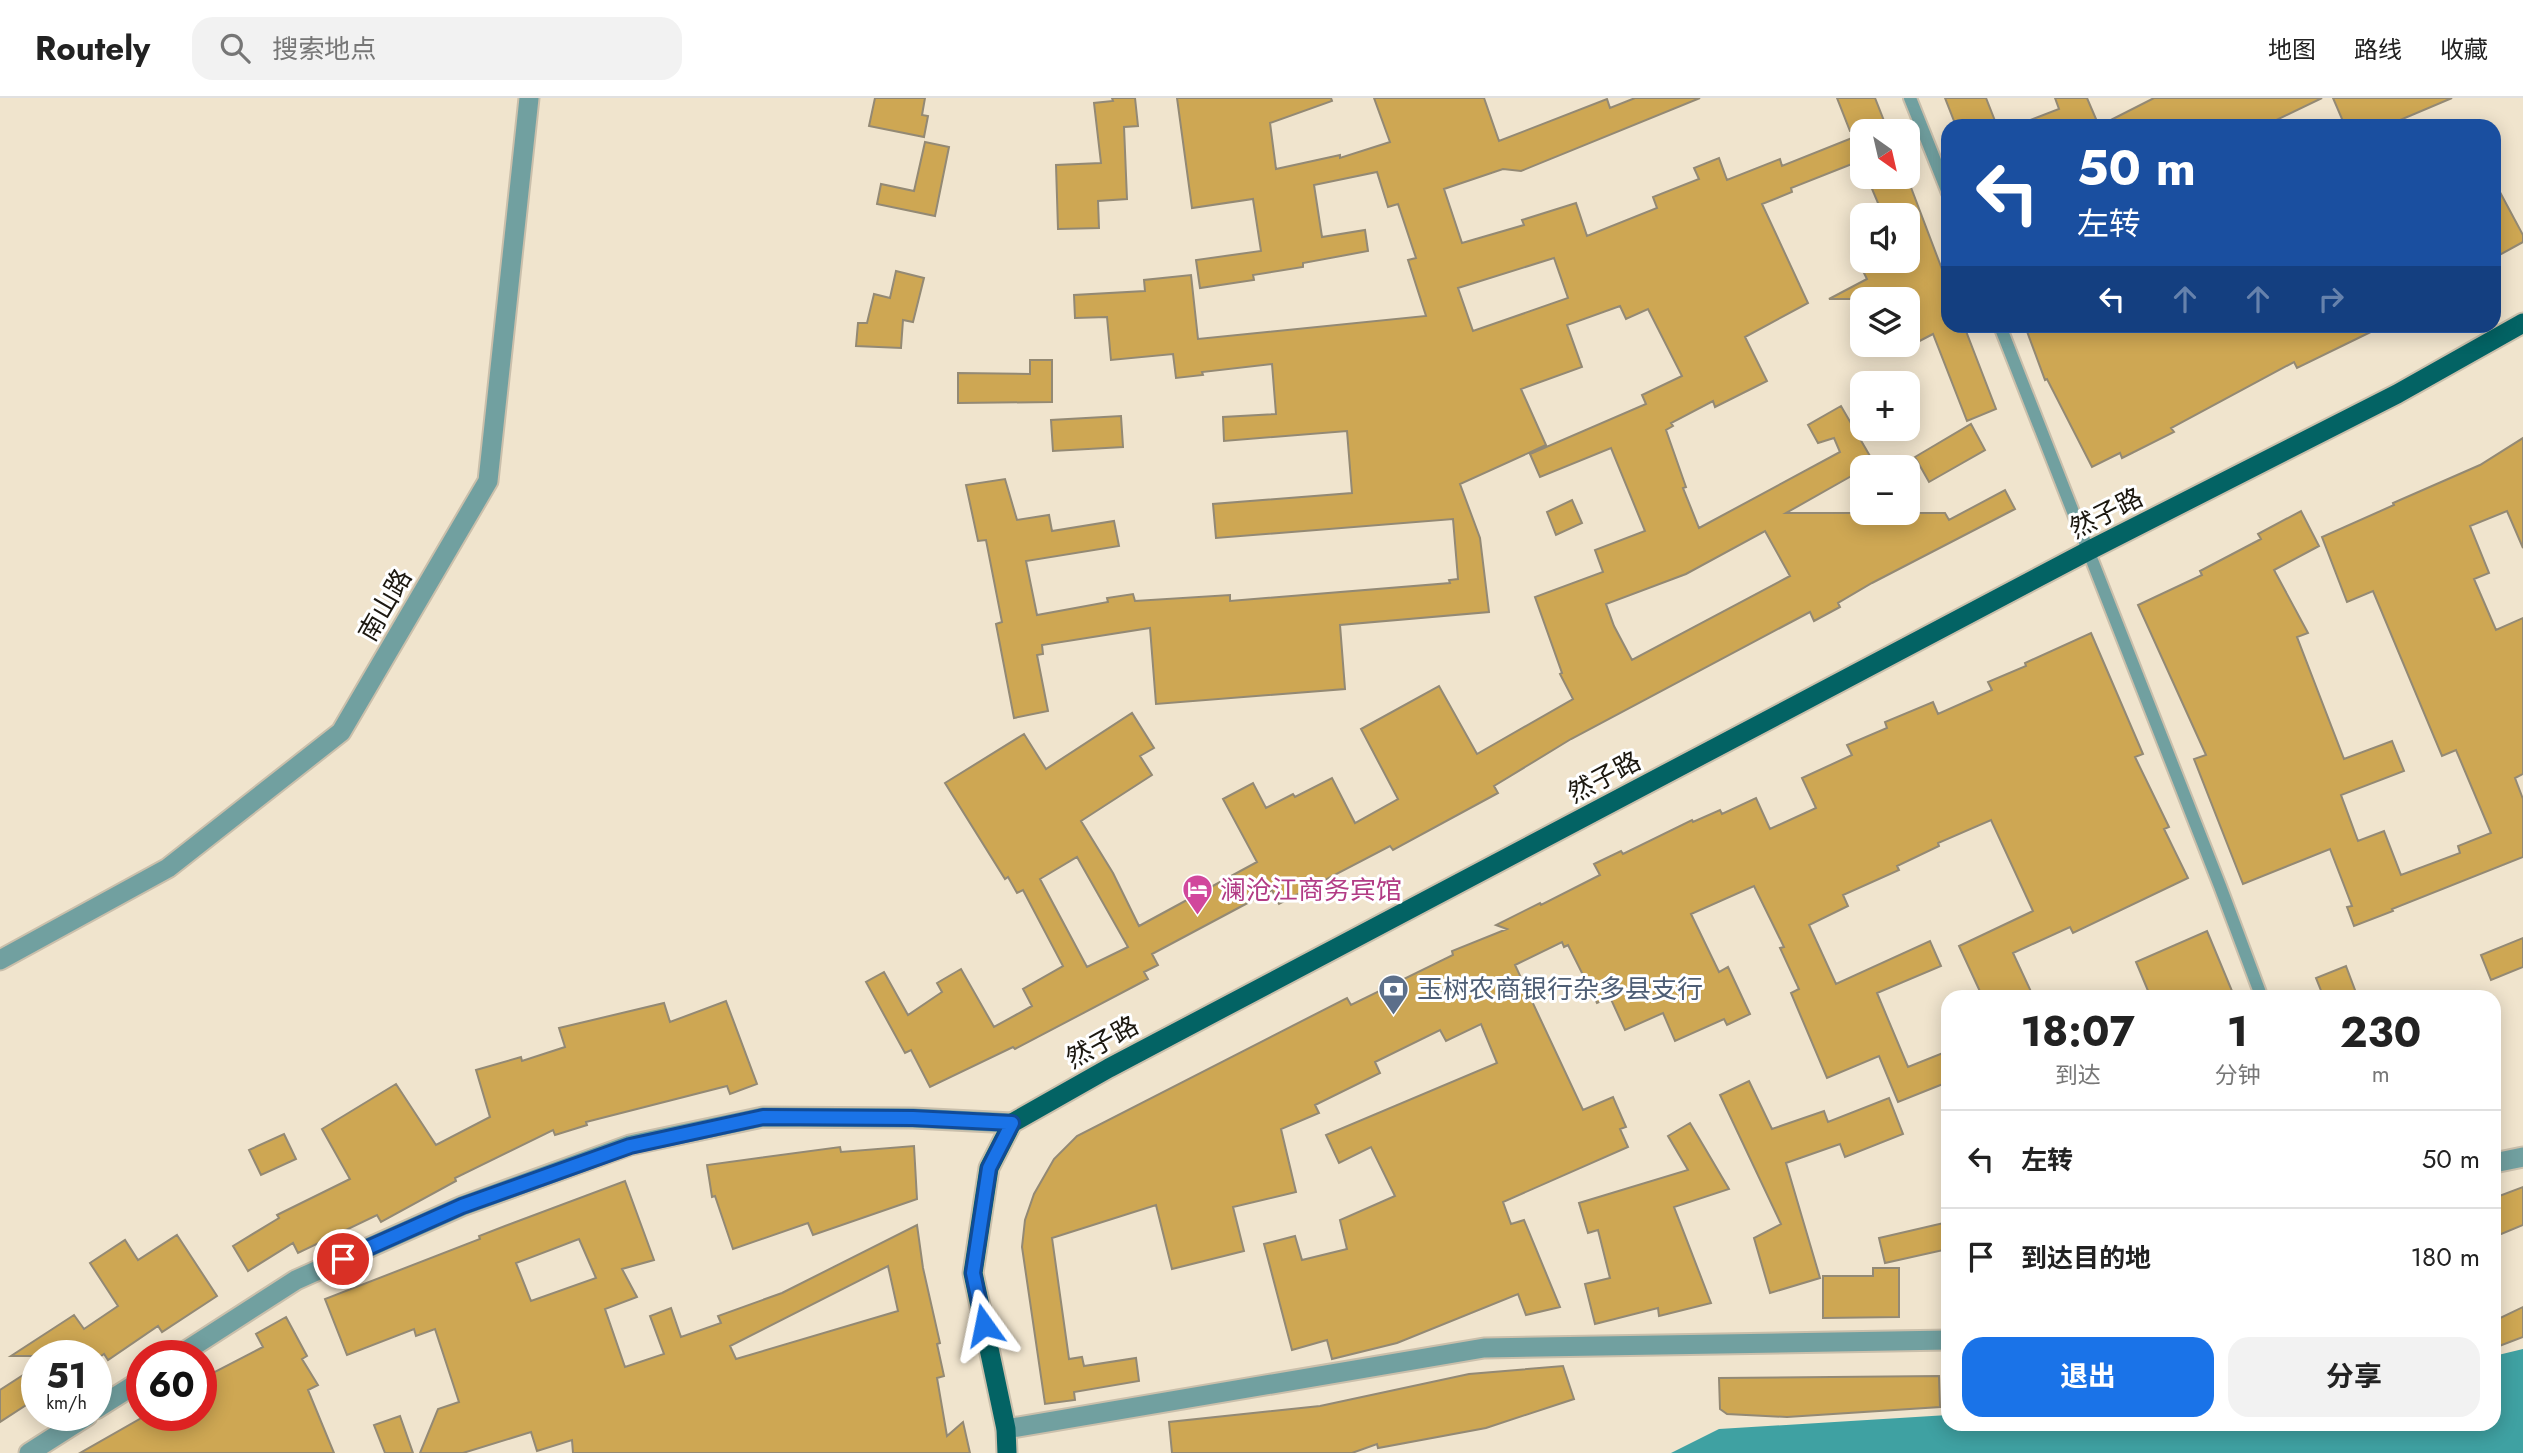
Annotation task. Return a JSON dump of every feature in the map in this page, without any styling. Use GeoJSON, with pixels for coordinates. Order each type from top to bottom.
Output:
{"type":"FeatureCollection","features":[{"type":"Feature","properties":{"kind":"main road","name":"然子路"},"geometry":{"type":"LineString","coordinates":[[1012,1123],[1108,1068],[2088,551],[2397,394],[2523,323]]}},
{"type":"Feature","properties":{"kind":"main road"},"geometry":{"type":"LineString","coordinates":[[1007,1453],[1006,1429],[973,1273],[989,1168],[1012,1123]]}},
{"type":"Feature","properties":{"kind":"street","name":"南山路"},"geometry":{"type":"LineString","coordinates":[[0,960],[168,868],[341,733],[488,481],[529,98]]}},
{"type":"Feature","properties":{"kind":"street"},"geometry":{"type":"LineString","coordinates":[[203,1340],[296,1280],[462,1206],[630,1146],[763,1117],[913,1118],[1012,1123]]}},
{"type":"Feature","properties":{"kind":"street"},"geometry":{"type":"LineString","coordinates":[[2501,1162],[2523,1157]]}},
{"type":"Feature","properties":{"kind":"street"},"geometry":{"type":"LineString","coordinates":[[1006,1429],[1484,1348],[1941,1340]]}},
{"type":"Feature","properties":{"kind":"street"},"geometry":{"type":"LineString","coordinates":[[29,1453],[63,1431]]}},
{"type":"Feature","properties":{"kind":"lane"},"geometry":{"type":"LineString","coordinates":[[1910,98],[1941,176]]}},
{"type":"Feature","properties":{"kind":"lane"},"geometry":{"type":"LineString","coordinates":[[2003,333],[2259,990]]}},
{"type":"Feature","properties":{"kind":"water"},"geometry":{"type":"Polygon","coordinates":[[[2523,1349],[2523,1453],[1671,1453],[1719,1429],[1941,1415],[1941,1431],[2501,1431],[2501,1354],[2523,1349]]]}},
{"type":"Feature","properties":{"kind":"building"},"geometry":{"type":"Polygon","coordinates":[[[875,98],[925,98],[922,115],[928,116],[924,137],[869,126],[875,98]]]}},
{"type":"Feature","properties":{"kind":"building"},"geometry":{"type":"Polygon","coordinates":[[[1112,98],[1135,98],[1138,126],[1124,127],[1127,199],[1098,201],[1099,228],[1058,229],[1056,165],[1101,163],[1094,103],[1113,101],[1112,98]]]}},
{"type":"Feature","properties":{"kind":"building"},"geometry":{"type":"Polygon","coordinates":[[[1177,98],[1331,98],[1332,101],[1270,123],[1276,169],[1340,155],[1340,158],[1390,142],[1374,98],[1484,98],[1499,141],[1607,99],[1610,108],[1635,98],[1700,98],[1521,171],[1503,169],[1444,189],[1462,243],[1524,225],[1522,220],[1576,203],[1587,236],[1657,208],[1653,197],[1699,179],[1694,168],[1719,158],[1727,180],[1780,159],[1782,166],[1850,139],[1850,165],[1791,188],[1792,192],[1762,204],[1808,303],[1745,337],[1767,381],[1715,407],[1713,401],[1671,423],[1673,426],[1666,430],[1686,487],[1683,488],[1699,528],[1840,452],[1834,438],[1818,443],[1808,425],[1841,406],[1850,422],[1850,441],[1861,441],[1869,455],[1850,455],[1850,477],[1786,513],[1850,513],[1850,525],[1920,525],[1920,513],[1945,513],[1949,520],[2005,490],[2015,509],[1872,583],[1838,603],[1840,607],[1814,621],[1810,612],[1571,739],[1494,786],[1498,793],[1393,850],[1390,846],[1279,904],[1272,890],[1152,954],[1158,965],[1144,972],[1148,979],[1015,1049],[1013,1047],[930,1087],[911,1050],[905,1053],[866,982],[884,972],[908,1015],[942,992],[937,983],[961,969],[994,1027],[1032,1006],[1023,989],[1063,966],[1023,890],[1017,893],[1008,877],[1005,879],[945,783],[1024,734],[1046,769],[1132,713],[1154,748],[1140,756],[1152,775],[1081,821],[1113,873],[1139,926],[1257,862],[1223,799],[1253,783],[1266,808],[1332,778],[1355,823],[1398,799],[1361,729],[1439,686],[1477,754],[1573,699],[1560,674],[1562,673],[1535,597],[1603,572],[1595,550],[1645,531],[1611,448],[1540,477],[1530,454],[1646,404],[1642,395],[1682,376],[1648,309],[1626,319],[1620,306],[1567,325],[1582,367],[1521,389],[1546,445],[1460,484],[1480,538],[1489,612],[1340,625],[1345,689],[1156,704],[1150,628],[1042,645],[1043,654],[1037,655],[1048,711],[1014,718],[996,624],[1002,622],[986,540],[978,541],[966,485],[1005,479],[1017,520],[1049,515],[1052,531],[1114,521],[1119,546],[1026,561],[1037,615],[1108,602],[1107,598],[1133,594],[1135,601],[1230,595],[1230,601],[1450,583],[1449,580],[1458,579],[1453,519],[1216,538],[1213,504],[1352,493],[1347,431],[1224,441],[1223,417],[1276,414],[1272,364],[1202,372],[1203,375],[1176,378],[1173,354],[1111,360],[1107,317],[1075,318],[1074,295],[1145,291],[1144,280],[1191,275],[1198,339],[1426,316],[1408,260],[1416,258],[1398,204],[1388,207],[1377,172],[1314,185],[1322,237],[1365,230],[1368,251],[1303,263],[1303,267],[1253,275],[1254,280],[1200,288],[1196,260],[1261,251],[1253,199],[1192,208],[1177,98]],[[1554,258],[1458,288],[1473,331],[1568,298],[1554,258]],[[1765,531],[1686,574],[1606,604],[1632,660],[1790,576],[1765,531]],[[1077,857],[1040,879],[1087,967],[1128,947],[1077,857]]]}},
{"type":"Feature","properties":{"kind":"building"},"geometry":{"type":"Polygon","coordinates":[[[1837,98],[1875,98],[1883,119],[1850,119],[1850,131],[1837,98]]]}},
{"type":"Feature","properties":{"kind":"building"},"geometry":{"type":"Polygon","coordinates":[[[1945,98],[1986,98],[1994,119],[1953,119],[1945,98]]]}},
{"type":"Feature","properties":{"kind":"building"},"geometry":{"type":"Polygon","coordinates":[[[2055,98],[2087,98],[2096,119],[2033,119],[2059,109],[2055,98]]]}},
{"type":"Feature","properties":{"kind":"building"},"geometry":{"type":"Polygon","coordinates":[[[2154,98],[2322,98],[2278,119],[2113,119],[2154,98]]]}},
{"type":"Feature","properties":{"kind":"building"},"geometry":{"type":"Polygon","coordinates":[[[2333,98],[2452,98],[2402,119],[2342,119],[2333,98]]]}},
{"type":"Feature","properties":{"kind":"building"},"geometry":{"type":"Polygon","coordinates":[[[925,142],[949,147],[935,216],[877,204],[881,184],[914,191],[925,142]]]}},
{"type":"Feature","properties":{"kind":"building"},"geometry":{"type":"Polygon","coordinates":[[[1872,189],[1912,189],[1917,203],[1878,203],[1872,189]]]}},
{"type":"Feature","properties":{"kind":"building"},"geometry":{"type":"Polygon","coordinates":[[[2501,194],[2523,235],[2523,242],[2501,254],[2501,194]]]}},
{"type":"Feature","properties":{"kind":"building"},"geometry":{"type":"Polygon","coordinates":[[[1920,211],[1941,267],[1941,333],[1967,333],[1996,409],[1967,421],[1933,334],[1920,341],[1920,287],[1852,287],[1867,279],[1864,273],[1920,273],[1920,211]]]}},
{"type":"Feature","properties":{"kind":"building"},"geometry":{"type":"Polygon","coordinates":[[[896,271],[924,278],[913,322],[903,320],[901,348],[856,346],[858,323],[867,323],[874,294],[890,298],[896,271]]]}},
{"type":"Feature","properties":{"kind":"building"},"geometry":{"type":"Polygon","coordinates":[[[1850,288],[1850,299],[1829,299],[1850,288]]]}},
{"type":"Feature","properties":{"kind":"building"},"geometry":{"type":"Polygon","coordinates":[[[2028,333],[2369,333],[2297,368],[2294,362],[2171,428],[2174,432],[2122,458],[2120,453],[2092,467],[2047,379],[2045,380],[2028,333]]]}},
{"type":"Feature","properties":{"kind":"building"},"geometry":{"type":"Polygon","coordinates":[[[1030,360],[1052,360],[1052,402],[958,403],[958,373],[1030,374],[1030,360]]]}},
{"type":"Feature","properties":{"kind":"building"},"geometry":{"type":"Polygon","coordinates":[[[1121,416],[1123,447],[1053,451],[1051,420],[1121,416]]]}},
{"type":"Feature","properties":{"kind":"building"},"geometry":{"type":"Polygon","coordinates":[[[1971,424],[1985,450],[1929,482],[1920,466],[1918,455],[1971,424]]]}},
{"type":"Feature","properties":{"kind":"building"},"geometry":{"type":"Polygon","coordinates":[[[2523,438],[2523,548],[2507,511],[2470,526],[2489,573],[2474,579],[2496,630],[2523,618],[2523,774],[2515,778],[2523,799],[2523,857],[2354,926],[2347,907],[2352,906],[2330,849],[2243,884],[2194,759],[2206,755],[2138,605],[2202,575],[2200,571],[2261,539],[2258,534],[2301,511],[2319,546],[2274,570],[2308,633],[2297,637],[2344,759],[2392,741],[2404,771],[2341,795],[2358,841],[2384,831],[2401,875],[2460,853],[2458,846],[2491,833],[2456,750],[2442,756],[2373,591],[2347,602],[2322,537],[2480,465],[2523,438]]]}},
{"type":"Feature","properties":{"kind":"building"},"geometry":{"type":"Polygon","coordinates":[[[1572,500],[1582,523],[1556,535],[1547,512],[1572,500]]]}},
{"type":"Feature","properties":{"kind":"building"},"geometry":{"type":"Polygon","coordinates":[[[2091,633],[2143,754],[2135,757],[2169,827],[2164,829],[2188,878],[2073,933],[2070,927],[2013,953],[2030,990],[1979,990],[1959,946],[2033,911],[1991,820],[1938,843],[1939,846],[1897,866],[1899,870],[1843,895],[1848,906],[1809,925],[1836,984],[1930,941],[1941,966],[1877,993],[1908,1067],[1941,1054],[1941,1085],[1898,1102],[1879,1056],[1827,1078],[1791,993],[1799,989],[1780,948],[1784,947],[1754,886],[1691,914],[1719,972],[1728,967],[1750,1014],[1727,1025],[1724,1019],[1675,1041],[1663,1013],[1625,1030],[1610,997],[1597,1003],[1568,945],[1564,947],[1562,942],[1515,965],[1583,1110],[1613,1097],[1626,1127],[1620,1129],[1628,1147],[1503,1202],[1511,1224],[1524,1220],[1560,1307],[1526,1315],[1518,1294],[1397,1343],[1332,1359],[1327,1340],[1292,1350],[1264,1244],[1295,1236],[1302,1260],[1347,1249],[1340,1220],[1395,1196],[1371,1147],[1339,1163],[1326,1135],[1497,1063],[1481,1024],[1446,1041],[1440,1030],[1375,1062],[1380,1073],[1315,1105],[1319,1113],[1281,1129],[1296,1192],[1233,1207],[1244,1251],[1172,1269],[1156,1205],[1052,1238],[1069,1359],[1082,1357],[1084,1366],[1136,1358],[1139,1381],[1074,1392],[1075,1400],[1045,1404],[1022,1247],[1025,1220],[1034,1194],[1054,1159],[1077,1136],[1347,998],[1351,1005],[1453,955],[1452,951],[1507,929],[1496,925],[1600,875],[1594,864],[1621,851],[1623,854],[1692,820],[1693,822],[1720,810],[1722,814],[1756,798],[1770,829],[1816,808],[1802,778],[1852,755],[1847,745],[1887,728],[1885,722],[1933,702],[1938,714],[1992,690],[1988,682],[2026,666],[2025,663],[2091,633]]]}},
{"type":"Feature","properties":{"kind":"building"},"geometry":{"type":"Polygon","coordinates":[[[2207,931],[2232,990],[2148,990],[2136,962],[2207,931]]]}},
{"type":"Feature","properties":{"kind":"building"},"geometry":{"type":"Polygon","coordinates":[[[2523,938],[2523,967],[2491,980],[2481,955],[2523,938]]]}},
{"type":"Feature","properties":{"kind":"building"},"geometry":{"type":"Polygon","coordinates":[[[2346,966],[2355,990],[2321,990],[2316,978],[2346,966]]]}},
{"type":"Feature","properties":{"kind":"building"},"geometry":{"type":"Polygon","coordinates":[[[726,1001],[757,1084],[730,1094],[727,1086],[586,1122],[587,1125],[555,1135],[553,1130],[455,1178],[456,1181],[381,1222],[377,1215],[298,1253],[293,1243],[248,1271],[233,1246],[279,1218],[277,1215],[350,1179],[322,1129],[396,1084],[436,1145],[490,1117],[476,1070],[521,1057],[522,1061],[565,1047],[559,1028],[664,1003],[670,1022],[726,1001]]]}},
{"type":"Feature","properties":{"kind":"building"},"geometry":{"type":"Polygon","coordinates":[[[1749,1081],[1772,1129],[1824,1111],[1828,1122],[1889,1098],[1903,1134],[1845,1157],[1840,1144],[1786,1163],[1820,1278],[1770,1293],[1754,1238],[1781,1224],[1720,1095],[1749,1081]]]}},
{"type":"Feature","properties":{"kind":"building"},"geometry":{"type":"Polygon","coordinates":[[[1690,1123],[1729,1189],[1674,1207],[1711,1303],[1659,1316],[1658,1308],[1595,1324],[1585,1284],[1610,1278],[1598,1230],[1588,1233],[1579,1203],[1688,1170],[1668,1136],[1690,1123]]]}},
{"type":"Feature","properties":{"kind":"building"},"geometry":{"type":"Polygon","coordinates":[[[284,1134],[296,1159],[261,1175],[249,1150],[284,1134]]]}},
{"type":"Feature","properties":{"kind":"building"},"geometry":{"type":"Polygon","coordinates":[[[914,1146],[917,1199],[813,1235],[808,1223],[733,1249],[715,1196],[712,1197],[707,1165],[840,1147],[841,1152],[914,1146]]]}},
{"type":"Feature","properties":{"kind":"building"},"geometry":{"type":"Polygon","coordinates":[[[625,1181],[654,1260],[622,1269],[637,1297],[605,1309],[625,1367],[664,1354],[650,1316],[671,1308],[681,1337],[721,1323],[718,1316],[782,1293],[917,1225],[923,1268],[940,1343],[937,1344],[944,1376],[937,1378],[947,1436],[963,1422],[970,1453],[573,1453],[572,1440],[537,1451],[531,1432],[463,1453],[420,1453],[438,1409],[459,1402],[435,1329],[416,1336],[414,1329],[347,1355],[325,1299],[480,1239],[479,1236],[625,1181]],[[579,1239],[516,1263],[531,1301],[596,1278],[579,1239]],[[888,1266],[730,1346],[736,1359],[898,1311],[888,1266]]]}},
{"type":"Feature","properties":{"kind":"building"},"geometry":{"type":"Polygon","coordinates":[[[2523,1187],[2523,1225],[2501,1234],[2501,1195],[2523,1187]]]}},
{"type":"Feature","properties":{"kind":"building"},"geometry":{"type":"Polygon","coordinates":[[[1941,1224],[1941,1251],[1885,1263],[1879,1238],[1941,1224]]]}},
{"type":"Feature","properties":{"kind":"building"},"geometry":{"type":"Polygon","coordinates":[[[177,1235],[217,1296],[162,1332],[158,1326],[137,1340],[126,1340],[126,1348],[112,1357],[112,1340],[36,1340],[74,1315],[84,1329],[118,1306],[90,1263],[125,1240],[138,1260],[177,1235]]]}},
{"type":"Feature","properties":{"kind":"building"},"geometry":{"type":"Polygon","coordinates":[[[1873,1268],[1899,1268],[1899,1317],[1823,1318],[1823,1276],[1873,1276],[1873,1268]]]}},
{"type":"Feature","properties":{"kind":"building"},"geometry":{"type":"Polygon","coordinates":[[[2523,1307],[2523,1337],[2501,1345],[2501,1318],[2523,1307]]]}},
{"type":"Feature","properties":{"kind":"building"},"geometry":{"type":"Polygon","coordinates":[[[286,1317],[307,1356],[302,1359],[318,1385],[308,1390],[334,1453],[80,1453],[126,1427],[126,1431],[217,1431],[217,1371],[263,1347],[256,1334],[286,1317]]]}},
{"type":"Feature","properties":{"kind":"building"},"geometry":{"type":"Polygon","coordinates":[[[21,1349],[21,1356],[11,1356],[21,1349]]]}},
{"type":"Feature","properties":{"kind":"building"},"geometry":{"type":"Polygon","coordinates":[[[1563,1366],[1574,1399],[1486,1428],[1378,1448],[1377,1444],[1352,1453],[1172,1453],[1169,1422],[1320,1406],[1469,1374],[1563,1366]]]}},
{"type":"Feature","properties":{"kind":"building"},"geometry":{"type":"Polygon","coordinates":[[[21,1376],[21,1408],[0,1422],[0,1390],[21,1376]]]}},
{"type":"Feature","properties":{"kind":"building"},"geometry":{"type":"Polygon","coordinates":[[[1939,1376],[1940,1407],[1787,1417],[1727,1414],[1720,1409],[1719,1378],[1939,1376]]]}},
{"type":"Feature","properties":{"kind":"building"},"geometry":{"type":"Polygon","coordinates":[[[400,1416],[413,1453],[385,1453],[374,1425],[400,1416]]]}},
{"type":"Feature","properties":{"kind":"place","name":"澜沧江商务宾馆"},"geometry":{"type":"Point","coordinates":[1197,917]}},
{"type":"Feature","properties":{"kind":"place","name":"玉树农商银行杂多县支行"},"geometry":{"type":"Point","coordinates":[1394,1016]}},
{"type":"Feature","properties":{"kind":"route"},"geometry":{"type":"LineString","coordinates":[[343,1259],[462,1206],[630,1146],[763,1117],[913,1118],[1012,1123],[989,1168],[973,1273],[984,1325]]}}]}
